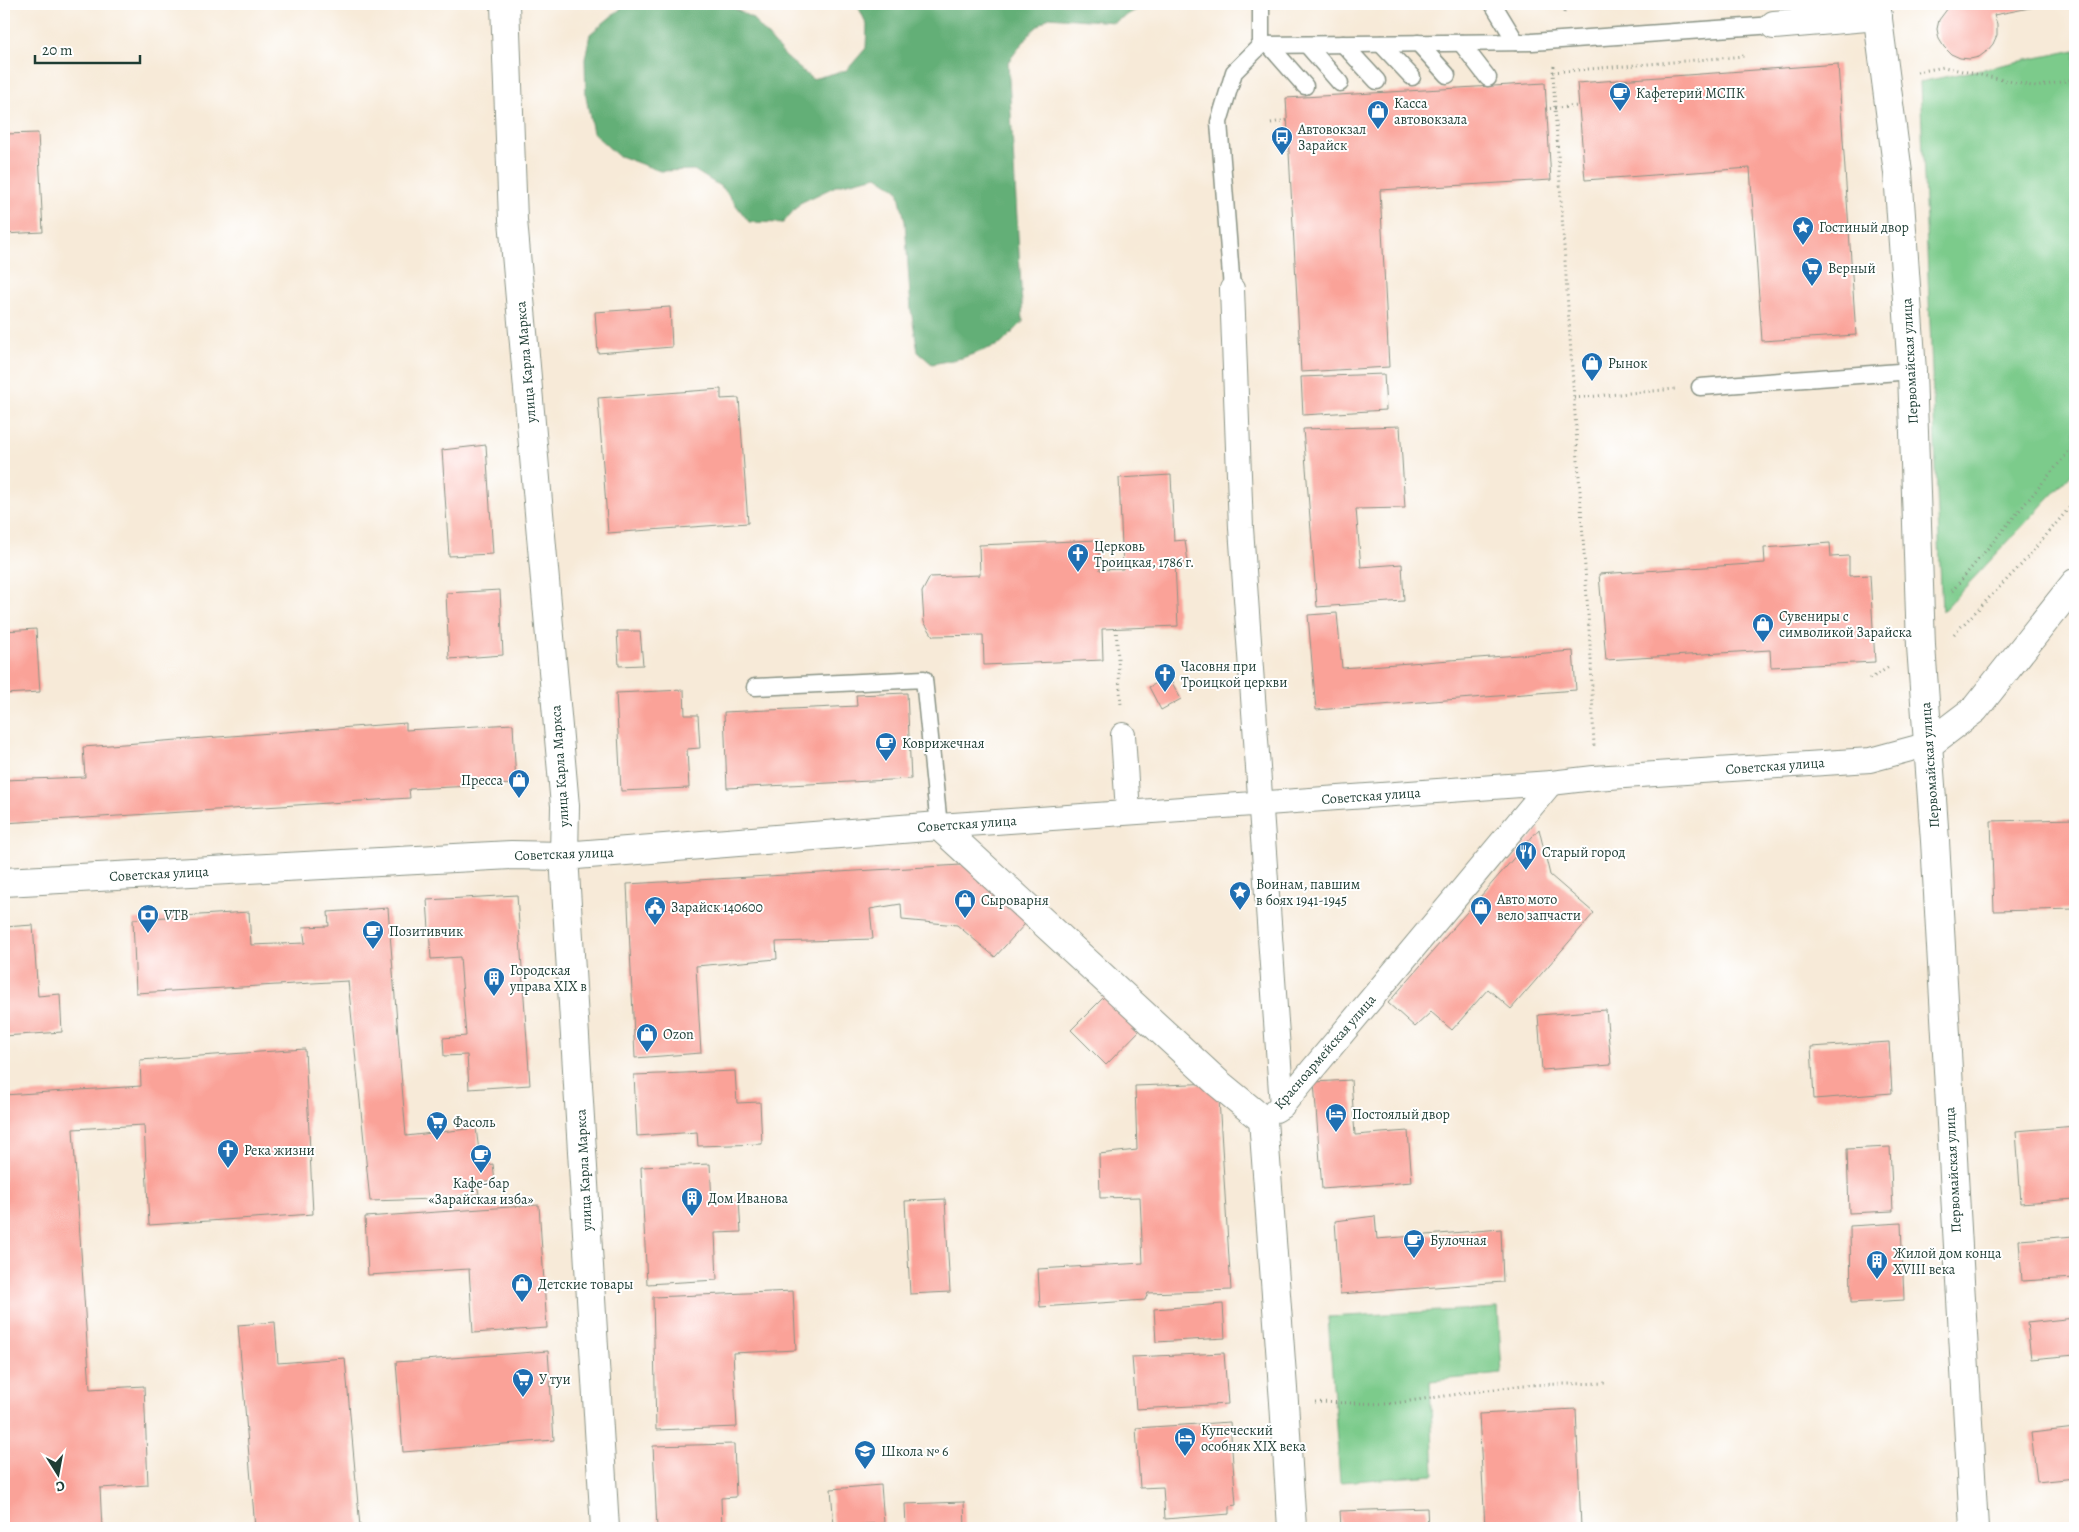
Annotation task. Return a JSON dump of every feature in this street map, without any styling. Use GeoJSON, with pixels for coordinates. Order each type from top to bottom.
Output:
{"type":"FeatureCollection","features":[{"type":"Feature","properties":{"kind":"street","name":"улица Карла Маркса"},"geometry":{"type":"LineString","coordinates":[[505,4],[513,220],[565,806],[564,856],[605,1528]]}},
{"type":"Feature","properties":{"kind":"street"},"geometry":{"type":"LineString","coordinates":[[1774,25],[1821,13],[1877,10]]}},
{"type":"Feature","properties":{"kind":"street","name":"Первомайская улица"},"geometry":{"type":"LineString","coordinates":[[1877,10],[1898,173],[1912,371],[1921,646],[1929,744],[1974,1528]]}},
{"type":"Feature","properties":{"kind":"street"},"geometry":{"type":"LineString","coordinates":[[1232,289],[1241,528],[1260,804],[1272,1113]]}},
{"type":"Feature","properties":{"kind":"street"},"geometry":{"type":"LineString","coordinates":[[1929,744],[1975,709],[2075,583]]}},
{"type":"Feature","properties":{"kind":"street"},"geometry":{"type":"LineString","coordinates":[[1123,735],[1128,812]]}},
{"type":"Feature","properties":{"kind":"street","name":"Советская улица"},"geometry":{"type":"LineString","coordinates":[[4,882],[511,855],[564,856],[1128,812],[1870,760],[1929,744]]}},
{"type":"Feature","properties":{"kind":"street","name":"Красноармейская улица"},"geometry":{"type":"LineString","coordinates":[[1292,1528],[1284,1402],[1272,1113],[1552,783]]}},
{"type":"Feature","properties":{"kind":"street"},"geometry":{"type":"LineString","coordinates":[[939,826],[1218,1083],[1272,1113]]}},
{"type":"Feature","properties":{"kind":"lane"},"geometry":{"type":"LineString","coordinates":[[1261,4],[1265,45],[1305,86]]}},
{"type":"Feature","properties":{"kind":"lane"},"geometry":{"type":"LineString","coordinates":[[1493,4],[1516,42]]}},
{"type":"Feature","properties":{"kind":"lane"},"geometry":{"type":"LineString","coordinates":[[1232,289],[1219,122],[1234,72],[1265,45],[1516,42],[1774,25]]}},
{"type":"Feature","properties":{"kind":"lane"},"geometry":{"type":"LineString","coordinates":[[1418,43],[1447,75]]}},
{"type":"Feature","properties":{"kind":"lane"},"geometry":{"type":"LineString","coordinates":[[1460,43],[1488,78]]}},
{"type":"Feature","properties":{"kind":"lane"},"geometry":{"type":"LineString","coordinates":[[1343,44],[1377,81]]}},
{"type":"Feature","properties":{"kind":"lane"},"geometry":{"type":"LineString","coordinates":[[1381,44],[1412,77]]}},
{"type":"Feature","properties":{"kind":"lane"},"geometry":{"type":"LineString","coordinates":[[1307,45],[1340,83]]}},
{"type":"Feature","properties":{"kind":"lane"},"geometry":{"type":"LineString","coordinates":[[1700,387],[1912,371]]}},
{"type":"Feature","properties":{"kind":"lane"},"geometry":{"type":"LineString","coordinates":[[755,687],[924,679],[939,826]]}},
{"type":"Feature","properties":{"kind":"path"},"geometry":{"type":"LineString","coordinates":[[1594,778],[1591,660],[1553,72],[1746,56]]}},
{"type":"Feature","properties":{"kind":"path"},"geometry":{"type":"LineString","coordinates":[[1913,73],[1944,67],[2036,87],[2075,79]]}},
{"type":"Feature","properties":{"kind":"path"},"geometry":{"type":"LineString","coordinates":[[1545,109],[1579,106]]}},
{"type":"Feature","properties":{"kind":"path"},"geometry":{"type":"LineString","coordinates":[[1270,123],[1288,120]]}},
{"type":"Feature","properties":{"kind":"path"},"geometry":{"type":"LineString","coordinates":[[1574,398],[1700,387]]}},
{"type":"Feature","properties":{"kind":"path"},"geometry":{"type":"LineString","coordinates":[[1951,592],[2075,444]]}},
{"type":"Feature","properties":{"kind":"path"},"geometry":{"type":"LineString","coordinates":[[1870,679],[1921,646],[1954,634],[2021,565],[2075,501]]}},
{"type":"Feature","properties":{"kind":"path"},"geometry":{"type":"LineString","coordinates":[[1953,626],[1954,634]]}},
{"type":"Feature","properties":{"kind":"path"},"geometry":{"type":"LineString","coordinates":[[1116,628],[1123,735]]}},
{"type":"Feature","properties":{"kind":"path"},"geometry":{"type":"LineString","coordinates":[[1312,1402],[1388,1404],[1523,1385],[1608,1383]]}},
{"type":"Feature","properties":{"kind":"green space"},"geometry":{"type":"Polygon","coordinates":[[[631,4],[725,4],[752,18],[786,57],[812,79],[847,70],[866,48],[867,25],[857,4],[1147,4],[1114,22],[1049,17],[1032,31],[1008,62],[1023,322],[1001,344],[962,358],[932,364],[918,352],[911,310],[905,221],[898,190],[877,176],[838,185],[800,203],[783,223],[749,222],[723,188],[694,170],[660,171],[617,155],[593,133],[586,97],[585,59],[590,34],[619,10],[631,4]]]}},
{"type":"Feature","properties":{"kind":"green space"},"geometry":{"type":"Polygon","coordinates":[[[2075,50],[2075,470],[1942,612],[1920,82],[2075,50]]]}},
{"type":"Feature","properties":{"kind":"green space"},"geometry":{"type":"Polygon","coordinates":[[[1498,1308],[1502,1374],[1430,1381],[1434,1475],[1340,1482],[1328,1317],[1498,1308]]]}},
{"type":"Feature","properties":{"kind":"building"},"geometry":{"type":"Polygon","coordinates":[[[1951,4],[2045,5],[1994,15],[1997,24],[1997,35],[1993,44],[1979,57],[1970,59],[1960,58],[1951,54],[1939,39],[1937,29],[1939,20],[1951,4]]]}},
{"type":"Feature","properties":{"kind":"building"},"geometry":{"type":"Polygon","coordinates":[[[1838,64],[1856,335],[1762,341],[1750,168],[1585,180],[1577,83],[1838,64]]]}},
{"type":"Feature","properties":{"kind":"building"},"geometry":{"type":"Polygon","coordinates":[[[1545,83],[1551,180],[1380,190],[1389,367],[1301,372],[1286,98],[1545,83]]]}},
{"type":"Feature","properties":{"kind":"building"},"geometry":{"type":"Polygon","coordinates":[[[38,133],[43,232],[4,234],[4,134],[38,133]]]}},
{"type":"Feature","properties":{"kind":"building"},"geometry":{"type":"Polygon","coordinates":[[[670,307],[672,347],[598,353],[595,312],[670,307]]]}},
{"type":"Feature","properties":{"kind":"building"},"geometry":{"type":"Polygon","coordinates":[[[1384,374],[1386,410],[1303,415],[1301,377],[1384,374]]]}},
{"type":"Feature","properties":{"kind":"building"},"geometry":{"type":"Polygon","coordinates":[[[721,389],[721,399],[739,398],[748,523],[608,533],[598,398],[721,389]]]}},
{"type":"Feature","properties":{"kind":"building"},"geometry":{"type":"Polygon","coordinates":[[[1400,426],[1405,508],[1356,509],[1361,567],[1402,564],[1404,601],[1317,607],[1303,429],[1400,426]]]}},
{"type":"Feature","properties":{"kind":"building"},"geometry":{"type":"Polygon","coordinates":[[[486,445],[493,554],[449,556],[442,450],[486,445]]]}},
{"type":"Feature","properties":{"kind":"building","name":"Церковь Троицкая, 1786 г."},"geometry":{"type":"Polygon","coordinates":[[[1171,475],[1174,541],[1185,540],[1188,562],[1175,563],[1178,626],[1102,629],[1103,660],[984,665],[983,635],[933,636],[924,622],[922,592],[930,577],[980,575],[979,545],[1098,540],[1100,570],[1123,569],[1119,478],[1171,475]]]}},
{"type":"Feature","properties":{"kind":"building"},"geometry":{"type":"Polygon","coordinates":[[[1830,543],[1831,557],[1849,556],[1849,576],[1870,575],[1875,662],[1771,667],[1770,650],[1606,660],[1599,574],[1765,563],[1764,548],[1830,543]]]}},
{"type":"Feature","properties":{"kind":"building"},"geometry":{"type":"Polygon","coordinates":[[[500,590],[503,655],[449,659],[446,593],[500,590]]]}},
{"type":"Feature","properties":{"kind":"building"},"geometry":{"type":"Polygon","coordinates":[[[1337,613],[1342,668],[1573,651],[1576,690],[1316,710],[1308,615],[1337,613]]]}},
{"type":"Feature","properties":{"kind":"building"},"geometry":{"type":"Polygon","coordinates":[[[36,629],[40,692],[4,694],[4,631],[36,629]]]}},
{"type":"Feature","properties":{"kind":"building"},"geometry":{"type":"Polygon","coordinates":[[[617,631],[640,631],[643,665],[619,666],[617,631]]]}},
{"type":"Feature","properties":{"kind":"building","name":"Часовня при Троицкой церкви"},"geometry":{"type":"Polygon","coordinates":[[[1169,677],[1181,699],[1161,710],[1149,687],[1169,677]]]}},
{"type":"Feature","properties":{"kind":"building"},"geometry":{"type":"Polygon","coordinates":[[[684,690],[685,715],[698,715],[700,748],[687,749],[689,788],[621,791],[616,693],[684,690]]]}},
{"type":"Feature","properties":{"kind":"building"},"geometry":{"type":"Polygon","coordinates":[[[907,693],[911,779],[727,788],[724,712],[857,706],[856,695],[907,693]]]}},
{"type":"Feature","properties":{"kind":"building"},"geometry":{"type":"Polygon","coordinates":[[[406,723],[406,730],[513,724],[516,784],[409,789],[410,798],[4,823],[4,780],[85,777],[83,747],[406,723]]]}},
{"type":"Feature","properties":{"kind":"building"},"geometry":{"type":"Polygon","coordinates":[[[2075,819],[2075,909],[1994,911],[1991,821],[2075,819]]]}},
{"type":"Feature","properties":{"kind":"building"},"geometry":{"type":"Polygon","coordinates":[[[1539,829],[1550,875],[1594,913],[1511,1009],[1488,989],[1452,1030],[1431,1012],[1415,1027],[1388,1003],[1539,829]]]}},
{"type":"Feature","properties":{"kind":"building"},"geometry":{"type":"Polygon","coordinates":[[[979,864],[1034,914],[995,957],[957,925],[902,920],[901,904],[870,909],[873,939],[776,942],[777,959],[696,966],[701,1053],[635,1058],[627,884],[979,864]]]}},
{"type":"Feature","properties":{"kind":"building","name":"Городская управа XIX в"},"geometry":{"type":"Polygon","coordinates":[[[517,895],[530,1085],[469,1089],[467,1055],[444,1056],[443,1038],[466,1036],[460,957],[431,959],[427,900],[517,895]]]}},
{"type":"Feature","properties":{"kind":"building"},"geometry":{"type":"Polygon","coordinates":[[[388,908],[406,1136],[476,1128],[481,1166],[493,1164],[495,1181],[477,1183],[479,1194],[435,1199],[370,1201],[348,981],[136,993],[133,919],[249,912],[251,945],[305,943],[303,927],[329,926],[328,912],[388,908]]]}},
{"type":"Feature","properties":{"kind":"building"},"geometry":{"type":"Polygon","coordinates":[[[33,925],[38,996],[60,994],[62,1032],[4,1036],[4,927],[33,925]]]}},
{"type":"Feature","properties":{"kind":"building"},"geometry":{"type":"Polygon","coordinates":[[[1107,994],[1142,1028],[1106,1065],[1071,1030],[1107,994]]]}},
{"type":"Feature","properties":{"kind":"building"},"geometry":{"type":"Polygon","coordinates":[[[1606,1010],[1611,1065],[1542,1070],[1538,1015],[1606,1010]]]}},
{"type":"Feature","properties":{"kind":"building"},"geometry":{"type":"Polygon","coordinates":[[[1889,1042],[1892,1093],[1814,1099],[1811,1047],[1889,1042]]]}},
{"type":"Feature","properties":{"kind":"building"},"geometry":{"type":"Polygon","coordinates":[[[305,1049],[313,1214],[149,1225],[144,1125],[73,1129],[90,1389],[144,1386],[148,1485],[100,1488],[102,1528],[4,1528],[4,1095],[141,1086],[140,1060],[305,1049]]]}},
{"type":"Feature","properties":{"kind":"building"},"geometry":{"type":"Polygon","coordinates":[[[735,1071],[737,1103],[760,1102],[762,1144],[698,1146],[697,1132],[637,1136],[634,1075],[735,1071]]]}},
{"type":"Feature","properties":{"kind":"building","name":"Постоялый двор"},"geometry":{"type":"Polygon","coordinates":[[[1351,1080],[1355,1135],[1408,1131],[1412,1182],[1322,1189],[1314,1082],[1351,1080]]]}},
{"type":"Feature","properties":{"kind":"building"},"geometry":{"type":"Polygon","coordinates":[[[1218,1083],[1231,1290],[1148,1293],[1145,1300],[1040,1307],[1038,1269],[1143,1263],[1140,1197],[1100,1198],[1099,1154],[1137,1150],[1135,1086],[1218,1083]]]}},
{"type":"Feature","properties":{"kind":"building"},"geometry":{"type":"Polygon","coordinates":[[[2075,1126],[2075,1199],[2021,1203],[2016,1131],[2075,1126]]]}},
{"type":"Feature","properties":{"kind":"building"},"geometry":{"type":"Polygon","coordinates":[[[1890,1147],[1893,1211],[1849,1213],[1847,1149],[1890,1147]]]}},
{"type":"Feature","properties":{"kind":"building","name":"Дом Иванова"},"geometry":{"type":"Polygon","coordinates":[[[710,1164],[712,1202],[739,1200],[741,1232],[715,1233],[717,1280],[647,1284],[641,1167],[710,1164]]]}},
{"type":"Feature","properties":{"kind":"building"},"geometry":{"type":"Polygon","coordinates":[[[945,1199],[950,1292],[910,1294],[905,1201],[945,1199]]]}},
{"type":"Feature","properties":{"kind":"building"},"geometry":{"type":"Polygon","coordinates":[[[539,1205],[547,1328],[473,1333],[469,1269],[368,1275],[365,1217],[539,1205]]]}},
{"type":"Feature","properties":{"kind":"building"},"geometry":{"type":"Polygon","coordinates":[[[1375,1216],[1377,1239],[1501,1229],[1503,1282],[1340,1294],[1335,1221],[1375,1216]]]}},
{"type":"Feature","properties":{"kind":"building","name":"Жилой дом конца XVIII века"},"geometry":{"type":"Polygon","coordinates":[[[1901,1223],[1904,1300],[1851,1303],[1850,1226],[1901,1223]]]}},
{"type":"Feature","properties":{"kind":"building"},"geometry":{"type":"Polygon","coordinates":[[[2075,1236],[2075,1278],[2022,1281],[2019,1240],[2075,1236]]]}},
{"type":"Feature","properties":{"kind":"building"},"geometry":{"type":"Polygon","coordinates":[[[793,1291],[796,1350],[733,1353],[737,1427],[656,1430],[653,1297],[793,1291]]]}},
{"type":"Feature","properties":{"kind":"building"},"geometry":{"type":"Polygon","coordinates":[[[1223,1304],[1225,1338],[1156,1342],[1154,1309],[1223,1304]]]}},
{"type":"Feature","properties":{"kind":"building"},"geometry":{"type":"Polygon","coordinates":[[[2075,1318],[2075,1355],[2031,1359],[2027,1323],[2075,1318]]]}},
{"type":"Feature","properties":{"kind":"building"},"geometry":{"type":"Polygon","coordinates":[[[275,1322],[278,1363],[345,1358],[360,1527],[255,1528],[238,1325],[275,1322]]]}},
{"type":"Feature","properties":{"kind":"building"},"geometry":{"type":"Polygon","coordinates":[[[548,1351],[554,1440],[403,1452],[396,1362],[548,1351]]]}},
{"type":"Feature","properties":{"kind":"building"},"geometry":{"type":"Polygon","coordinates":[[[1224,1353],[1228,1404],[1136,1409],[1132,1357],[1224,1353]]]}},
{"type":"Feature","properties":{"kind":"building"},"geometry":{"type":"Polygon","coordinates":[[[1576,1409],[1581,1528],[1485,1528],[1479,1414],[1576,1409]]]}},
{"type":"Feature","properties":{"kind":"building","name":"Купеческий особняк XIX века"},"geometry":{"type":"Polygon","coordinates":[[[1230,1422],[1236,1505],[1230,1506],[1230,1514],[1165,1519],[1163,1487],[1140,1488],[1136,1428],[1230,1422]]]}},
{"type":"Feature","properties":{"kind":"building"},"geometry":{"type":"Polygon","coordinates":[[[2075,1428],[2075,1478],[2037,1482],[2031,1433],[2075,1428]]]}},
{"type":"Feature","properties":{"kind":"building"},"geometry":{"type":"Polygon","coordinates":[[[734,1444],[736,1497],[721,1498],[722,1528],[657,1528],[653,1446],[734,1444]]]}},
{"type":"Feature","properties":{"kind":"building"},"geometry":{"type":"Polygon","coordinates":[[[881,1485],[884,1523],[834,1526],[831,1489],[881,1485]]]}},
{"type":"Feature","properties":{"kind":"building"},"geometry":{"type":"Polygon","coordinates":[[[964,1502],[965,1528],[906,1528],[905,1504],[964,1502]]]}},
{"type":"Feature","properties":{"kind":"building"},"geometry":{"type":"Polygon","coordinates":[[[1427,1508],[1428,1528],[1341,1528],[1340,1511],[1427,1508]]]}},
{"type":"Feature","properties":{"kind":"building"},"geometry":{"type":"Polygon","coordinates":[[[2075,1524],[2075,1528],[2043,1528],[2043,1527],[2075,1524]]]}},
{"type":"Feature","properties":{"kind":"place","name":"Кафетерий МСПК"},"geometry":{"type":"Point","coordinates":[1620,112]}},
{"type":"Feature","properties":{"kind":"place","name":"Касса автовокзала"},"geometry":{"type":"Point","coordinates":[1378,130]}},
{"type":"Feature","properties":{"kind":"place","name":"Автовокзал Зарайск"},"geometry":{"type":"Point","coordinates":[1282,156]}},
{"type":"Feature","properties":{"kind":"place","name":"Гостиный двор"},"geometry":{"type":"Point","coordinates":[1803,246]}},
{"type":"Feature","properties":{"kind":"place","name":"Верный"},"geometry":{"type":"Point","coordinates":[1812,287]}},
{"type":"Feature","properties":{"kind":"place","name":"Рынок"},"geometry":{"type":"Point","coordinates":[1592,382]}},
{"type":"Feature","properties":{"kind":"place","name":"Церковь Троицкая, 1786 г."},"geometry":{"type":"Point","coordinates":[1078,573]}},
{"type":"Feature","properties":{"kind":"place","name":"Сувениры с символикой Зарайска"},"geometry":{"type":"Point","coordinates":[1763,643]}},
{"type":"Feature","properties":{"kind":"place","name":"Часовня при Троицкой церкви"},"geometry":{"type":"Point","coordinates":[1165,693]}},
{"type":"Feature","properties":{"kind":"place","name":"Коврижечная"},"geometry":{"type":"Point","coordinates":[886,762]}},
{"type":"Feature","properties":{"kind":"place","name":"Пресса"},"geometry":{"type":"Point","coordinates":[519,799]}},
{"type":"Feature","properties":{"kind":"place","name":"Старый город"},"geometry":{"type":"Point","coordinates":[1526,871]}},
{"type":"Feature","properties":{"kind":"place","name":"Воинам, павшим в боях 1941-1945"},"geometry":{"type":"Point","coordinates":[1240,911]}},
{"type":"Feature","properties":{"kind":"place","name":"Сыроварня"},"geometry":{"type":"Point","coordinates":[965,919]}},
{"type":"Feature","properties":{"kind":"place","name":"Зарайск 140600"},"geometry":{"type":"Point","coordinates":[655,926]}},
{"type":"Feature","properties":{"kind":"place","name":"Авто мото вело запчасти"},"geometry":{"type":"Point","coordinates":[1481,926]}},
{"type":"Feature","properties":{"kind":"place","name":"VTB"},"geometry":{"type":"Point","coordinates":[148,934]}},
{"type":"Feature","properties":{"kind":"place","name":"Позитивчик"},"geometry":{"type":"Point","coordinates":[373,950]}},
{"type":"Feature","properties":{"kind":"place","name":"Городская управа XIX в"},"geometry":{"type":"Point","coordinates":[494,997]}},
{"type":"Feature","properties":{"kind":"place","name":"Ozon"},"geometry":{"type":"Point","coordinates":[647,1053]}},
{"type":"Feature","properties":{"kind":"place","name":"Постоялый двор"},"geometry":{"type":"Point","coordinates":[1336,1133]}},
{"type":"Feature","properties":{"kind":"place","name":"Фасоль"},"geometry":{"type":"Point","coordinates":[437,1141]}},
{"type":"Feature","properties":{"kind":"place","name":"Река жизни"},"geometry":{"type":"Point","coordinates":[228,1169]}},
{"type":"Feature","properties":{"kind":"place","name":"Кафе-бар «Зарайская изба»"},"geometry":{"type":"Point","coordinates":[481,1174]}},
{"type":"Feature","properties":{"kind":"place","name":"Дом Иванова"},"geometry":{"type":"Point","coordinates":[692,1217]}},
{"type":"Feature","properties":{"kind":"place","name":"Булочная"},"geometry":{"type":"Point","coordinates":[1414,1259]}},
{"type":"Feature","properties":{"kind":"place","name":"Жилой дом конца XVIII века"},"geometry":{"type":"Point","coordinates":[1877,1280]}},
{"type":"Feature","properties":{"kind":"place","name":"Детские товары"},"geometry":{"type":"Point","coordinates":[522,1303]}},
{"type":"Feature","properties":{"kind":"place","name":"У туи"},"geometry":{"type":"Point","coordinates":[523,1398]}},
{"type":"Feature","properties":{"kind":"place","name":"Купеческий особняк XIX века"},"geometry":{"type":"Point","coordinates":[1185,1457]}},
{"type":"Feature","properties":{"kind":"place","name":"Школа № 6"},"geometry":{"type":"Point","coordinates":[865,1470]}}]}
